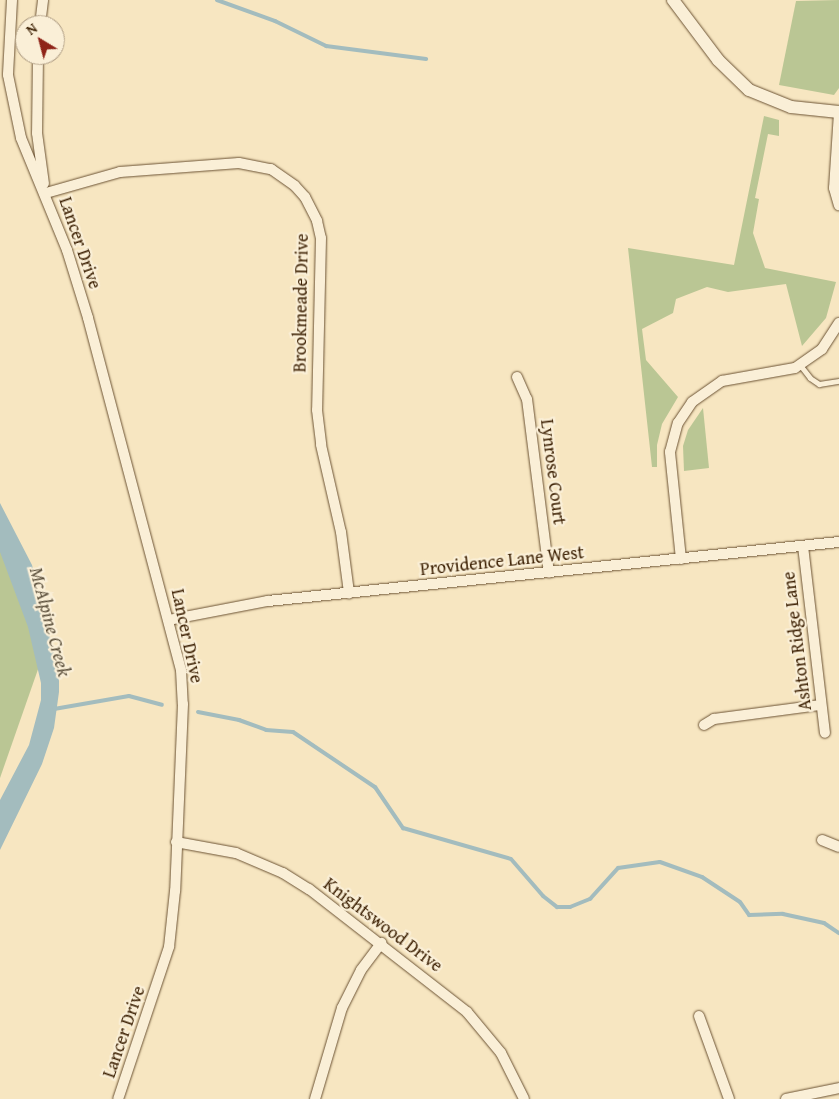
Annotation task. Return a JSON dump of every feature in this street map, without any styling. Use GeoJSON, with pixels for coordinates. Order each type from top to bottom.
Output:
{"type":"FeatureCollection","features":[{"type":"Feature","properties":{"kind":"street","name":"Lancer Drive"},"geometry":{"type":"LineString","coordinates":[[12,0],[8,75],[21,138],[44,190],[88,318],[181,670],[183,704],[176,842],[168,947],[118,1099]]}},
{"type":"Feature","properties":{"kind":"street"},"geometry":{"type":"LineString","coordinates":[[41,15],[43,0]]}},
{"type":"Feature","properties":{"kind":"street"},"geometry":{"type":"LineString","coordinates":[[672,0],[718,60],[749,90],[791,107],[839,113],[834,188],[839,205]]}},
{"type":"Feature","properties":{"kind":"street","name":"Lancer Drive"},"geometry":{"type":"LineString","coordinates":[[38,65],[37,133],[44,190]]}},
{"type":"Feature","properties":{"kind":"street","name":"Brookmeade Drive"},"geometry":{"type":"LineString","coordinates":[[44,190],[120,172],[239,163],[270,169],[295,186],[305,197],[317,220],[321,238],[317,410],[321,445],[341,532],[349,593]]}},
{"type":"Feature","properties":{"kind":"street"},"geometry":{"type":"LineString","coordinates":[[681,559],[670,452],[678,423],[692,402],[722,381],[800,364],[822,349],[839,323]]}},
{"type":"Feature","properties":{"kind":"street","name":"Lynrose Court"},"geometry":{"type":"LineString","coordinates":[[517,377],[527,399],[549,573]]}},
{"type":"Feature","properties":{"kind":"street","name":"Providence Lane West"},"geometry":{"type":"LineString","coordinates":[[169,620],[268,601],[839,542]]}},
{"type":"Feature","properties":{"kind":"street","name":"Ashton Ridge Lane"},"geometry":{"type":"LineString","coordinates":[[803,546],[825,733]]}},
{"type":"Feature","properties":{"kind":"street"},"geometry":{"type":"LineString","coordinates":[[704,725],[714,720],[821,705]]}},
{"type":"Feature","properties":{"kind":"street"},"geometry":{"type":"LineString","coordinates":[[822,840],[839,847]]}},
{"type":"Feature","properties":{"kind":"street","name":"Knightswood Drive"},"geometry":{"type":"LineString","coordinates":[[176,842],[236,853],[282,873],[381,943],[468,1012],[501,1054],[524,1099]]}},
{"type":"Feature","properties":{"kind":"street"},"geometry":{"type":"LineString","coordinates":[[315,1099],[342,1008],[361,970],[381,943]]}},
{"type":"Feature","properties":{"kind":"street"},"geometry":{"type":"LineString","coordinates":[[699,1016],[729,1099]]}},
{"type":"Feature","properties":{"kind":"street"},"geometry":{"type":"LineString","coordinates":[[786,1099],[839,1088]]}},
{"type":"Feature","properties":{"kind":"lane"},"geometry":{"type":"LineString","coordinates":[[800,364],[810,378],[819,384],[839,382]]}},
{"type":"Feature","properties":{"kind":"green space"},"geometry":{"type":"Polygon","coordinates":[[[839,0],[839,88],[834,95],[779,85],[796,1],[839,0]]]}},
{"type":"Feature","properties":{"kind":"green space"},"geometry":{"type":"Polygon","coordinates":[[[764,116],[779,120],[779,136],[768,134],[755,198],[759,199],[753,233],[765,268],[836,282],[826,318],[802,346],[786,284],[728,292],[707,287],[676,299],[673,313],[642,329],[646,360],[678,397],[662,424],[657,445],[657,467],[652,467],[628,248],[734,265],[764,116]]]}},
{"type":"Feature","properties":{"kind":"green space"},"geometry":{"type":"Polygon","coordinates":[[[703,408],[709,468],[684,471],[683,446],[688,430],[703,408]]]}},
{"type":"Feature","properties":{"kind":"green space"},"geometry":{"type":"Polygon","coordinates":[[[0,544],[43,655],[0,778],[0,544]]]}},
{"type":"Feature","properties":{"kind":"water"},"geometry":{"type":"Polygon","coordinates":[[[0,503],[32,565],[59,672],[59,692],[54,728],[42,764],[0,850],[0,800],[29,745],[41,700],[41,683],[28,627],[0,552],[0,503]]]}},
{"type":"Feature","properties":{"kind":"waterway"},"geometry":{"type":"LineString","coordinates":[[217,0],[275,21],[326,46],[426,59]]}},
{"type":"Feature","properties":{"kind":"waterway"},"geometry":{"type":"LineString","coordinates":[[54,709],[129,696],[162,705]]}},
{"type":"Feature","properties":{"kind":"waterway"},"geometry":{"type":"LineString","coordinates":[[198,712],[239,720],[266,730],[293,732],[375,787],[403,828],[511,859],[543,896],[557,907],[570,907],[590,899],[618,868],[660,862],[702,877],[740,902],[749,915],[783,914],[824,923],[839,933]]}},
{"type":"Feature","properties":{"kind":"water label","name":"McAlpine Creek"},"geometry":{"type":"Point","coordinates":[50,622]}}]}
